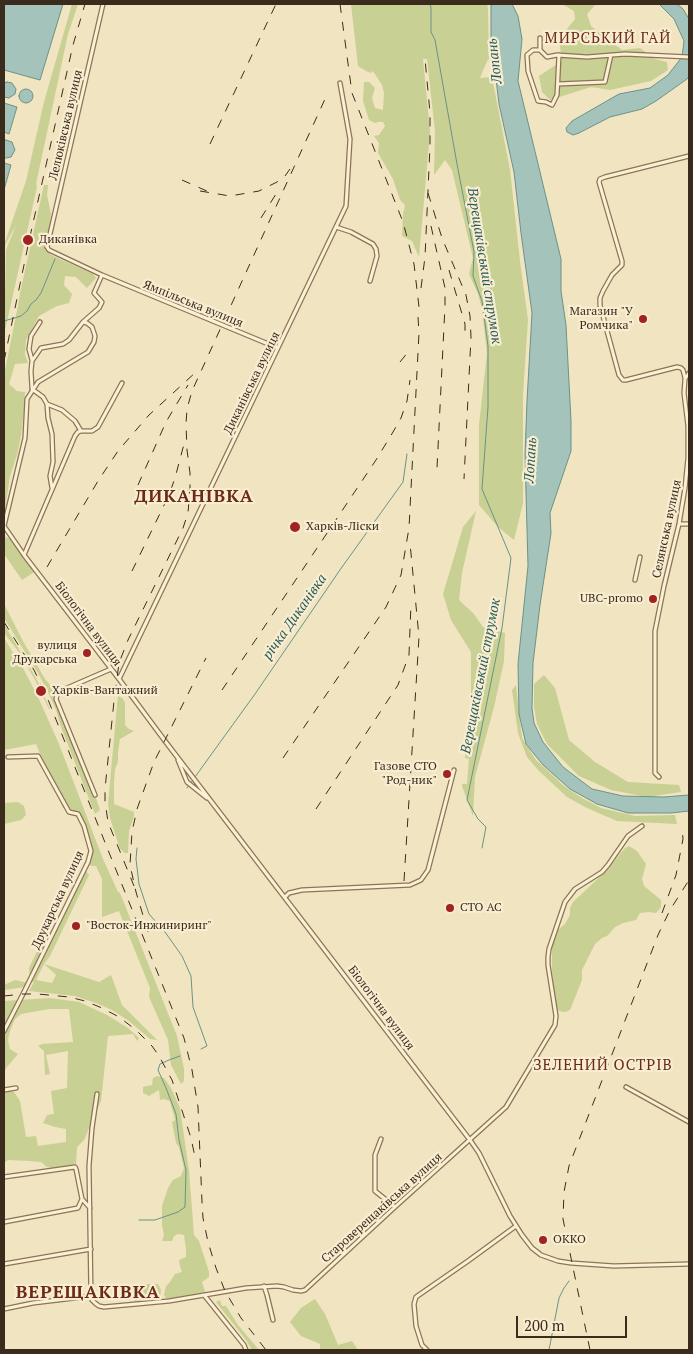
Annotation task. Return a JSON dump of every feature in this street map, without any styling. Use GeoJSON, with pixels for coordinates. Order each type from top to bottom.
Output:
{"type":"FeatureCollection","features":[{"type":"Feature","properties":{"kind":"street","name":"Лелюківська вулиця"},"geometry":{"type":"LineString","coordinates":[[49,250],[47,247],[103,4]]}},
{"type":"Feature","properties":{"kind":"street"},"geometry":{"type":"LineString","coordinates":[[540,38],[540,50]]}},
{"type":"Feature","properties":{"kind":"street"},"geometry":{"type":"LineString","coordinates":[[559,55],[557,95],[552,105],[538,101],[528,71],[527,55],[533,50],[540,50],[547,57],[559,55],[587,57],[625,54],[689,57]]}},
{"type":"Feature","properties":{"kind":"street"},"geometry":{"type":"LineString","coordinates":[[558,84],[605,82],[611,55]]}},
{"type":"Feature","properties":{"kind":"street","name":"Диканівська вулиця"},"geometry":{"type":"LineString","coordinates":[[119,679],[346,206],[350,139],[340,84]]}},
{"type":"Feature","properties":{"kind":"street"},"geometry":{"type":"LineString","coordinates":[[685,379],[683,370],[677,367],[626,380],[623,380],[619,375],[600,305],[600,298],[612,275],[622,265],[622,261],[599,182],[605,177],[689,156]]}},
{"type":"Feature","properties":{"kind":"street"},"geometry":{"type":"LineString","coordinates":[[336,227],[351,232],[373,244],[376,249],[376,256],[370,281]]}},
{"type":"Feature","properties":{"kind":"street","name":"Ямпільська вулиця"},"geometry":{"type":"LineString","coordinates":[[49,250],[102,275],[278,348]]}},
{"type":"Feature","properties":{"kind":"street"},"geometry":{"type":"LineString","coordinates":[[32,361],[41,348],[63,344],[69,340],[99,308],[102,302],[94,293],[102,275]]}},
{"type":"Feature","properties":{"kind":"street"},"geometry":{"type":"LineString","coordinates":[[32,389],[32,361],[29,349],[31,336],[40,322]]}},
{"type":"Feature","properties":{"kind":"street"},"geometry":{"type":"LineString","coordinates":[[4,526],[25,438],[27,399],[38,382],[88,352],[95,336],[92,327],[84,322]]}},
{"type":"Feature","properties":{"kind":"street","name":"Селянська вулиця"},"geometry":{"type":"LineString","coordinates":[[659,777],[655,773],[655,631],[687,488],[689,457],[688,425],[684,393],[685,379],[689,373]]}},
{"type":"Feature","properties":{"kind":"street"},"geometry":{"type":"LineString","coordinates":[[24,555],[75,436],[78,432],[92,431],[98,427],[122,383]]}},
{"type":"Feature","properties":{"kind":"street"},"geometry":{"type":"LineString","coordinates":[[32,389],[43,397],[47,404],[52,434],[53,462],[50,476],[52,490]]}},
{"type":"Feature","properties":{"kind":"street"},"geometry":{"type":"LineString","coordinates":[[684,393],[689,393]]}},
{"type":"Feature","properties":{"kind":"street"},"geometry":{"type":"LineString","coordinates":[[47,404],[62,410],[75,420],[81,431]]}},
{"type":"Feature","properties":{"kind":"street"},"geometry":{"type":"LineString","coordinates":[[678,524],[689,524]]}},
{"type":"Feature","properties":{"kind":"street","name":"Біологічна вулиця"},"geometry":{"type":"LineString","coordinates":[[4,526],[177,757],[470,1140],[479,1153],[516,1226],[536,1252],[558,1261],[614,1266],[689,1264]]}},
{"type":"Feature","properties":{"kind":"street"},"geometry":{"type":"LineString","coordinates":[[635,580],[640,557]]}},
{"type":"Feature","properties":{"kind":"street"},"geometry":{"type":"LineString","coordinates":[[95,794],[56,699],[58,692],[111,669]]}},
{"type":"Feature","properties":{"kind":"street","name":"Друкарська вулиця"},"geometry":{"type":"LineString","coordinates":[[4,1031],[88,862],[91,851],[84,826],[78,814],[69,812],[38,756],[8,757]]}},
{"type":"Feature","properties":{"kind":"street","name":"Біологічна вулиця"},"geometry":{"type":"LineString","coordinates":[[177,757],[187,782],[210,800]]}},
{"type":"Feature","properties":{"kind":"street"},"geometry":{"type":"LineString","coordinates":[[285,897],[289,893],[302,890],[410,884],[421,880],[428,870],[454,770]]}},
{"type":"Feature","properties":{"kind":"street","name":"Староверещаківська вулиця"},"geometry":{"type":"LineString","coordinates":[[264,1286],[305,1290],[506,1107],[554,1025],[556,1016],[548,957],[564,902],[574,889],[602,872],[628,836],[642,826]]}},
{"type":"Feature","properties":{"kind":"street"},"geometry":{"type":"LineString","coordinates":[[4,1018],[10,1018]]}},
{"type":"Feature","properties":{"kind":"street"},"geometry":{"type":"LineString","coordinates":[[626,1087],[689,1122]]}},
{"type":"Feature","properties":{"kind":"street"},"geometry":{"type":"LineString","coordinates":[[4,1090],[16,1088]]}},
{"type":"Feature","properties":{"kind":"street"},"geometry":{"type":"LineString","coordinates":[[97,1094],[89,1166],[91,1296],[94,1303],[104,1307],[169,1302],[264,1286],[273,1320]]}},
{"type":"Feature","properties":{"kind":"street"},"geometry":{"type":"LineString","coordinates":[[381,1139],[375,1156],[375,1191],[395,1207]]}},
{"type":"Feature","properties":{"kind":"street"},"geometry":{"type":"LineString","coordinates":[[4,1177],[74,1167],[82,1199],[90,1208]]}},
{"type":"Feature","properties":{"kind":"street"},"geometry":{"type":"LineString","coordinates":[[4,1222],[78,1208],[82,1199]]}},
{"type":"Feature","properties":{"kind":"street"},"geometry":{"type":"LineString","coordinates":[[427,1350],[422,1345],[416,1326],[414,1304],[416,1297],[516,1226]]}},
{"type":"Feature","properties":{"kind":"street"},"geometry":{"type":"LineString","coordinates":[[4,1264],[91,1249]]}},
{"type":"Feature","properties":{"kind":"street"},"geometry":{"type":"LineString","coordinates":[[204,1295],[246,1350]]}},
{"type":"Feature","properties":{"kind":"street"},"geometry":{"type":"LineString","coordinates":[[4,1309],[33,1303],[91,1296]]}},
{"type":"Feature","properties":{"kind":"green space"},"geometry":{"type":"Polygon","coordinates":[[[72,4],[78,4],[68,34],[4,335],[6,250],[16,225],[4,247],[4,245],[26,181],[44,102],[72,4]]]}},
{"type":"Feature","properties":{"kind":"green space"},"geometry":{"type":"Polygon","coordinates":[[[351,4],[487,4],[489,59],[480,78],[492,77],[510,170],[528,320],[523,395],[523,503],[514,540],[498,527],[479,505],[479,425],[487,353],[482,309],[469,274],[473,258],[452,170],[445,160],[434,175],[435,131],[427,59],[423,59],[430,132],[419,257],[412,241],[402,236],[405,205],[400,200],[393,179],[378,153],[379,143],[374,136],[379,135],[385,126],[383,122],[375,123],[369,120],[363,101],[364,82],[369,82],[375,88],[372,98],[375,108],[383,110],[384,93],[382,85],[373,71],[371,73],[358,66],[351,4]]]}},
{"type":"Feature","properties":{"kind":"green space"},"geometry":{"type":"Polygon","coordinates":[[[562,4],[596,4],[587,14],[591,26],[622,50],[640,48],[655,59],[667,62],[668,70],[651,81],[610,90],[591,87],[550,100],[542,92],[539,76],[562,61],[559,39],[575,19],[574,11],[562,4]]]}},
{"type":"Feature","properties":{"kind":"green space"},"geometry":{"type":"Polygon","coordinates":[[[44,185],[48,185],[47,195],[51,214],[47,250],[51,255],[93,274],[96,278],[87,288],[76,277],[65,276],[64,285],[72,294],[69,303],[57,306],[39,316],[26,340],[25,355],[28,363],[15,364],[9,384],[17,391],[25,392],[24,411],[21,436],[10,476],[4,516],[4,375],[44,185]]]}},
{"type":"Feature","properties":{"kind":"green space"},"geometry":{"type":"Polygon","coordinates":[[[476,511],[462,573],[459,600],[474,614],[483,627],[505,633],[504,661],[475,777],[473,816],[462,786],[462,784],[467,784],[469,759],[465,758],[471,699],[471,652],[451,620],[443,594],[463,527],[476,511]]]}},
{"type":"Feature","properties":{"kind":"green space"},"geometry":{"type":"Polygon","coordinates":[[[4,537],[13,539],[36,571],[22,580],[4,554],[4,537]]]}},
{"type":"Feature","properties":{"kind":"green space"},"geometry":{"type":"Polygon","coordinates":[[[4,604],[24,643],[45,679],[52,687],[95,795],[100,810],[95,814],[48,692],[4,618],[4,604]]]}},
{"type":"Feature","properties":{"kind":"green space"},"geometry":{"type":"Polygon","coordinates":[[[4,624],[36,678],[50,709],[18,651],[4,633],[4,624]]]}},
{"type":"Feature","properties":{"kind":"green space"},"geometry":{"type":"Polygon","coordinates":[[[4,638],[24,670],[59,744],[103,859],[120,893],[177,1036],[184,1069],[184,1081],[181,1084],[171,1065],[168,1040],[149,997],[150,988],[119,911],[102,917],[102,879],[96,866],[91,866],[88,862],[90,846],[78,814],[63,808],[36,744],[4,750],[4,638]]]}},
{"type":"Feature","properties":{"kind":"green space"},"geometry":{"type":"Polygon","coordinates":[[[544,675],[555,688],[569,740],[595,762],[628,782],[679,785],[681,792],[647,797],[611,790],[579,776],[547,744],[537,724],[534,707],[534,684],[544,675]]]}},
{"type":"Feature","properties":{"kind":"green space"},"geometry":{"type":"Polygon","coordinates":[[[516,685],[522,738],[536,760],[564,786],[601,808],[635,816],[675,815],[677,824],[617,821],[567,797],[527,757],[518,733],[512,690],[516,685]]]}},
{"type":"Feature","properties":{"kind":"green space"},"geometry":{"type":"Polygon","coordinates":[[[118,695],[125,703],[125,725],[134,731],[120,739],[114,782],[114,804],[134,812],[129,831],[128,853],[120,849],[110,818],[108,804],[118,695]]]}},
{"type":"Feature","properties":{"kind":"green space"},"geometry":{"type":"Polygon","coordinates":[[[18,802],[24,806],[26,815],[21,820],[4,824],[4,803],[18,802]]]}},
{"type":"Feature","properties":{"kind":"green space"},"geometry":{"type":"Polygon","coordinates":[[[629,846],[637,851],[646,864],[642,879],[644,886],[661,900],[661,907],[656,913],[640,913],[636,920],[615,927],[607,936],[595,944],[582,970],[582,980],[570,1010],[565,1012],[559,1011],[556,1007],[552,971],[552,946],[558,930],[565,924],[570,915],[570,908],[573,902],[629,846]]]}},
{"type":"Feature","properties":{"kind":"green space"},"geometry":{"type":"Polygon","coordinates":[[[86,871],[89,875],[50,956],[44,964],[99,982],[111,975],[122,1005],[157,1040],[150,1039],[129,1021],[112,1010],[96,1003],[75,996],[29,991],[34,982],[30,982],[29,968],[45,935],[53,936],[86,871]],[[44,964],[36,980],[52,983],[56,975],[44,964]]]}},
{"type":"Feature","properties":{"kind":"green space"},"geometry":{"type":"Polygon","coordinates":[[[15,980],[28,983],[25,987],[4,990],[4,985],[15,980]]]}},
{"type":"Feature","properties":{"kind":"green space"},"geometry":{"type":"Polygon","coordinates":[[[50,998],[79,1002],[107,1015],[128,1028],[139,1038],[137,1041],[133,1034],[108,1036],[101,1101],[84,1140],[77,1147],[76,1165],[59,1169],[47,1167],[41,1162],[8,1160],[4,1163],[4,1089],[14,1092],[20,1101],[26,1137],[36,1136],[38,1146],[66,1142],[66,1129],[43,1123],[47,1115],[54,1114],[51,1091],[67,1088],[68,1051],[46,1055],[50,1074],[45,1075],[44,1051],[38,1046],[42,1044],[73,1042],[69,1009],[49,1009],[21,1014],[15,1019],[8,1040],[10,1049],[18,1054],[4,1072],[4,1001],[50,998]]]}},
{"type":"Feature","properties":{"kind":"green space"},"geometry":{"type":"Polygon","coordinates":[[[157,1076],[164,1078],[180,1108],[189,1171],[194,1235],[199,1241],[209,1272],[209,1277],[202,1282],[205,1292],[167,1299],[164,1295],[166,1286],[175,1274],[182,1272],[179,1260],[186,1257],[186,1249],[184,1235],[178,1234],[174,1236],[172,1241],[162,1241],[164,1235],[162,1206],[168,1188],[173,1180],[181,1176],[184,1168],[179,1147],[176,1143],[172,1122],[175,1120],[170,1101],[160,1100],[159,1090],[149,1096],[143,1093],[143,1087],[152,1085],[153,1078],[157,1076]]]}},
{"type":"Feature","properties":{"kind":"green space"},"geometry":{"type":"Polygon","coordinates":[[[135,1284],[158,1284],[161,1290],[160,1298],[147,1298],[135,1302],[133,1298],[136,1294],[135,1284]]]}},
{"type":"Feature","properties":{"kind":"green space"},"geometry":{"type":"Polygon","coordinates":[[[315,1299],[325,1314],[338,1345],[352,1341],[358,1350],[320,1350],[320,1344],[301,1336],[290,1322],[301,1308],[315,1299]]]}},
{"type":"Feature","properties":{"kind":"green space"},"geometry":{"type":"Polygon","coordinates":[[[220,1300],[222,1306],[226,1306],[238,1325],[259,1350],[252,1350],[216,1302],[220,1300]]]}},
{"type":"Feature","properties":{"kind":"water"},"geometry":{"type":"Polygon","coordinates":[[[4,4],[63,4],[40,80],[4,70],[4,4]]]}},
{"type":"Feature","properties":{"kind":"water","name":"Лопань"},"geometry":{"type":"Polygon","coordinates":[[[491,4],[512,4],[518,16],[522,39],[518,81],[561,259],[561,291],[566,325],[571,451],[550,513],[551,533],[533,663],[532,708],[534,723],[543,742],[563,767],[592,789],[623,796],[664,797],[689,795],[689,811],[628,813],[597,804],[570,789],[543,765],[526,744],[519,714],[518,664],[528,566],[525,455],[532,313],[514,172],[499,104],[491,37],[491,4]]]}},
{"type":"Feature","properties":{"kind":"water"},"geometry":{"type":"Polygon","coordinates":[[[659,4],[677,4],[683,9],[689,19],[689,76],[687,79],[642,109],[610,117],[573,135],[567,132],[566,128],[572,121],[619,94],[650,88],[668,75],[682,57],[684,41],[674,19],[659,4]]]}},
{"type":"Feature","properties":{"kind":"water"},"geometry":{"type":"Polygon","coordinates":[[[4,83],[12,83],[16,89],[15,94],[9,98],[4,97],[4,83]]]}},
{"type":"Feature","properties":{"kind":"water"},"geometry":{"type":"Polygon","coordinates":[[[23,89],[29,89],[33,96],[29,103],[23,103],[19,99],[19,93],[23,89]]]}},
{"type":"Feature","properties":{"kind":"water"},"geometry":{"type":"Polygon","coordinates":[[[4,103],[17,107],[9,134],[4,132],[4,103]]]}},
{"type":"Feature","properties":{"kind":"water"},"geometry":{"type":"Polygon","coordinates":[[[4,141],[12,142],[15,150],[11,157],[4,158],[4,141]]]}},
{"type":"Feature","properties":{"kind":"water"},"geometry":{"type":"Polygon","coordinates":[[[4,163],[11,165],[4,190],[4,163]]]}},
{"type":"Feature","properties":{"kind":"waterway","name":"Верещаківський струмок"},"geometry":{"type":"LineString","coordinates":[[430,4],[431,32],[435,40],[474,252],[473,276],[482,301],[488,346],[488,407],[482,489],[511,558],[502,628],[467,800],[478,819],[486,827],[482,848]]}},
{"type":"Feature","properties":{"kind":"waterway"},"geometry":{"type":"LineString","coordinates":[[4,321],[21,316],[27,311],[41,293],[55,259]]}},
{"type":"Feature","properties":{"kind":"waterway","name":"річка Диканівка"},"geometry":{"type":"LineString","coordinates":[[195,777],[403,482],[407,454]]}},
{"type":"Feature","properties":{"kind":"waterway","name":"річка Диканівка"},"geometry":{"type":"LineString","coordinates":[[187,788],[193,780]]}},
{"type":"Feature","properties":{"kind":"waterway","name":"річка Диканівка"},"geometry":{"type":"LineString","coordinates":[[137,848],[136,859],[139,884],[149,914],[182,956],[191,976],[193,1007],[207,1046],[201,1049]]}},
{"type":"Feature","properties":{"kind":"waterway","name":"річка Диканівка"},"geometry":{"type":"LineString","coordinates":[[139,1220],[155,1220],[178,1212],[185,1207],[186,1170],[179,1140],[176,1114],[158,1070],[160,1064],[180,1056]]}},
{"type":"Feature","properties":{"kind":"waterway","name":"Верещаківський струмок"},"geometry":{"type":"LineString","coordinates":[[549,1350],[559,1298],[569,1281]]}},
{"type":"Feature","properties":{"kind":"railway"},"geometry":{"type":"LineString","coordinates":[[4,361],[73,45],[85,4]]}},
{"type":"Feature","properties":{"kind":"railway"},"geometry":{"type":"LineString","coordinates":[[210,144],[276,4]]}},
{"type":"Feature","properties":{"kind":"railway"},"geometry":{"type":"LineString","coordinates":[[340,4],[352,93],[403,222],[414,264],[419,307]]}},
{"type":"Feature","properties":{"kind":"railway"},"geometry":{"type":"LineString","coordinates":[[421,288],[425,257],[430,146],[430,113],[425,59]]}},
{"type":"Feature","properties":{"kind":"railway"},"geometry":{"type":"LineString","coordinates":[[134,886],[108,822],[105,801],[119,663],[128,640],[183,528],[188,513],[190,473],[186,424],[187,409],[192,391],[325,99]]}},
{"type":"Feature","properties":{"kind":"railway"},"geometry":{"type":"LineString","coordinates":[[200,191],[230,196],[259,191],[277,182],[290,169]]}},
{"type":"Feature","properties":{"kind":"railway"},"geometry":{"type":"LineString","coordinates":[[182,180],[209,192]]}},
{"type":"Feature","properties":{"kind":"railway"},"geometry":{"type":"LineString","coordinates":[[428,193],[442,238],[466,295],[470,316],[471,337],[464,479]]}},
{"type":"Feature","properties":{"kind":"railway"},"geometry":{"type":"LineString","coordinates":[[261,218],[276,194]]}},
{"type":"Feature","properties":{"kind":"railway"},"geometry":{"type":"LineString","coordinates":[[431,226],[445,288],[437,468]]}},
{"type":"Feature","properties":{"kind":"railway"},"geometry":{"type":"LineString","coordinates":[[449,270],[465,324],[465,333]]}},
{"type":"Feature","properties":{"kind":"railway"},"geometry":{"type":"LineString","coordinates":[[283,758],[386,607],[401,575],[409,528],[419,333],[418,317]]}},
{"type":"Feature","properties":{"kind":"railway"},"geometry":{"type":"LineString","coordinates":[[400,362],[408,352]]}},
{"type":"Feature","properties":{"kind":"railway"},"geometry":{"type":"LineString","coordinates":[[47,567],[118,451],[149,415],[196,372]]}},
{"type":"Feature","properties":{"kind":"railway"},"geometry":{"type":"LineString","coordinates":[[222,690],[393,432],[401,418],[407,401],[410,380]]}},
{"type":"Feature","properties":{"kind":"railway"},"geometry":{"type":"LineString","coordinates":[[138,485],[166,422],[188,385]]}},
{"type":"Feature","properties":{"kind":"railway"},"geometry":{"type":"LineString","coordinates":[[132,571],[169,495],[184,444]]}},
{"type":"Feature","properties":{"kind":"railway"},"geometry":{"type":"LineString","coordinates":[[404,881],[419,637],[410,543]]}},
{"type":"Feature","properties":{"kind":"railway"},"geometry":{"type":"LineString","coordinates":[[316,809],[398,685],[409,655],[411,603]]}},
{"type":"Feature","properties":{"kind":"railway"},"geometry":{"type":"LineString","coordinates":[[4,622],[34,670],[47,697],[184,1038],[198,1107],[203,1218],[208,1242],[225,1291],[241,1318],[266,1350]]}},
{"type":"Feature","properties":{"kind":"railway"},"geometry":{"type":"LineString","coordinates":[[148,932],[130,865],[132,832],[137,809],[154,762],[206,658]]}},
{"type":"Feature","properties":{"kind":"railway"},"geometry":{"type":"LineString","coordinates":[[662,913],[676,875],[683,839],[682,828]]}},
{"type":"Feature","properties":{"kind":"railway"},"geometry":{"type":"LineString","coordinates":[[590,1350],[563,1219],[564,1192],[569,1166],[658,935],[670,910],[689,880]]}},
{"type":"Feature","properties":{"kind":"railway"},"geometry":{"type":"LineString","coordinates":[[4,996],[38,994],[69,997],[85,1001],[119,1017],[136,1030],[152,1046],[172,1080],[191,1138],[195,1157]]}},
{"type":"Feature","properties":{"kind":"place","name":"Диканівка"},"geometry":{"type":"Point","coordinates":[28,240]}},
{"type":"Feature","properties":{"kind":"place","name":"Магазин \"У Ромчика\""},"geometry":{"type":"Point","coordinates":[643,319]}},
{"type":"Feature","properties":{"kind":"place","name":"Харків-Ліски"},"geometry":{"type":"Point","coordinates":[295,527]}},
{"type":"Feature","properties":{"kind":"place","name":"UBC-promo"},"geometry":{"type":"Point","coordinates":[653,599]}},
{"type":"Feature","properties":{"kind":"place","name":"вулиця Друкарська"},"geometry":{"type":"Point","coordinates":[87,653]}},
{"type":"Feature","properties":{"kind":"place","name":"Харків-Вантажний"},"geometry":{"type":"Point","coordinates":[41,691]}},
{"type":"Feature","properties":{"kind":"place","name":"Газове СТО \"Род-ник\""},"geometry":{"type":"Point","coordinates":[447,774]}},
{"type":"Feature","properties":{"kind":"place","name":"СТО АС"},"geometry":{"type":"Point","coordinates":[450,908]}},
{"type":"Feature","properties":{"kind":"place","name":"\"Восток-Инжиниринг\""},"geometry":{"type":"Point","coordinates":[76,926]}},
{"type":"Feature","properties":{"kind":"place","name":"ОККО"},"geometry":{"type":"Point","coordinates":[543,1240]}},
{"type":"Feature","properties":{"kind":"district","name":"МИРСЬКИЙ ГАЙ"},"geometry":{"type":"Point","coordinates":[608,39]}},
{"type":"Feature","properties":{"kind":"district","name":"ДИКАНІВКА"},"geometry":{"type":"Point","coordinates":[194,497]}},
{"type":"Feature","properties":{"kind":"district","name":"ЗЕЛЕНИЙ ОСТРІВ"},"geometry":{"type":"Point","coordinates":[603,1066]}},
{"type":"Feature","properties":{"kind":"district","name":"ВЕРЕЩАКІВКА"},"geometry":{"type":"Point","coordinates":[88,1293]}}]}
